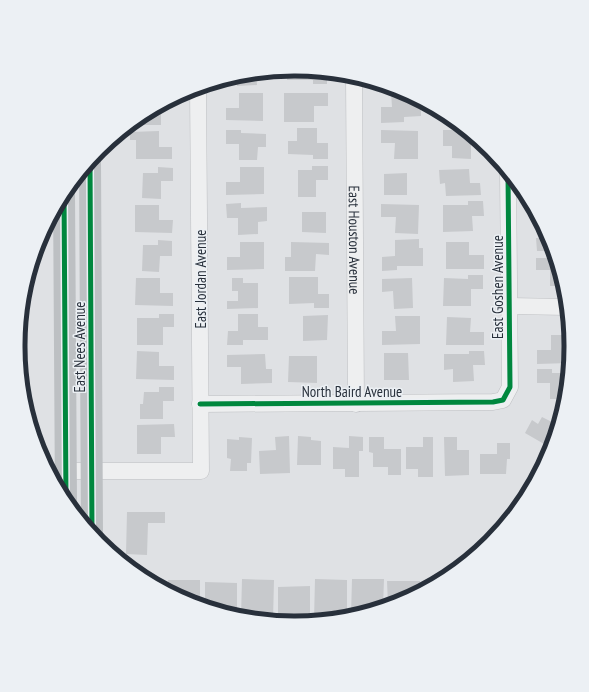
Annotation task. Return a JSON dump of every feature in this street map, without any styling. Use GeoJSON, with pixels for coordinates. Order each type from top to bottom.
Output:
{"type":"FeatureCollection","features":[{"type":"Feature","properties":{"kind":"main road","name":"East Nees Avenue"},"geometry":{"type":"LineString","coordinates":[[90,171],[92,524]]}},
{"type":"Feature","properties":{"kind":"main road","name":"East Nees Avenue"},"geometry":{"type":"LineString","coordinates":[[64,206],[66,489]]}},
{"type":"Feature","properties":{"kind":"street","name":"East Houston Avenue"},"geometry":{"type":"LineString","coordinates":[[354,84],[356,404]]}},
{"type":"Feature","properties":{"kind":"street","name":"East Jordan Avenue"},"geometry":{"type":"LineString","coordinates":[[91,471],[201,471],[198,95]]}},
{"type":"Feature","properties":{"kind":"street","name":"East Goshen Avenue"},"geometry":{"type":"LineString","coordinates":[[503,400],[510,387],[508,182]]}},
{"type":"Feature","properties":{"kind":"street"},"geometry":{"type":"LineString","coordinates":[[509,306],[561,307]]}},
{"type":"Feature","properties":{"kind":"street","name":"North Baird Avenue"},"geometry":{"type":"LineString","coordinates":[[200,404],[356,404],[493,402],[503,400]]}},
{"type":"Feature","properties":{"kind":"street"},"geometry":{"type":"LineString","coordinates":[[66,471],[91,471]]}},
{"type":"Feature","properties":{"kind":"building"},"geometry":{"type":"Polygon","coordinates":[[[287,76],[312,77],[327,79],[327,84],[313,84],[313,80],[287,80],[287,76]]]}},
{"type":"Feature","properties":{"kind":"building"},"geometry":{"type":"Polygon","coordinates":[[[257,79],[257,85],[237,86],[237,83],[257,79]]]}},
{"type":"Feature","properties":{"kind":"building"},"geometry":{"type":"Polygon","coordinates":[[[239,93],[263,93],[263,121],[226,120],[226,108],[239,108],[239,93]]]}},
{"type":"Feature","properties":{"kind":"building"},"geometry":{"type":"Polygon","coordinates":[[[284,93],[328,93],[328,106],[314,106],[314,122],[284,122],[284,93]]]}},
{"type":"Feature","properties":{"kind":"building"},"geometry":{"type":"Polygon","coordinates":[[[391,95],[421,108],[421,116],[404,117],[404,122],[381,123],[381,107],[392,107],[391,95]]]}},
{"type":"Feature","properties":{"kind":"building"},"geometry":{"type":"Polygon","coordinates":[[[161,112],[161,125],[140,125],[161,112]]]}},
{"type":"Feature","properties":{"kind":"building"},"geometry":{"type":"Polygon","coordinates":[[[297,128],[317,128],[317,143],[328,143],[328,159],[313,159],[313,155],[288,154],[288,141],[297,141],[297,128]]]}},
{"type":"Feature","properties":{"kind":"building"},"geometry":{"type":"Polygon","coordinates":[[[226,130],[241,130],[241,133],[266,134],[266,147],[258,147],[257,160],[239,160],[239,144],[226,144],[226,130]]]}},
{"type":"Feature","properties":{"kind":"building"},"geometry":{"type":"Polygon","coordinates":[[[381,130],[418,131],[418,159],[394,159],[395,143],[381,143],[381,130]]]}},
{"type":"Feature","properties":{"kind":"building"},"geometry":{"type":"Polygon","coordinates":[[[443,130],[456,130],[471,142],[471,159],[452,158],[452,146],[443,146],[443,130]]]}},
{"type":"Feature","properties":{"kind":"building"},"geometry":{"type":"Polygon","coordinates":[[[159,131],[159,147],[172,147],[172,159],[136,159],[136,140],[130,140],[130,132],[159,131]]]}},
{"type":"Feature","properties":{"kind":"building"},"geometry":{"type":"Polygon","coordinates":[[[312,166],[328,166],[328,180],[316,180],[316,197],[298,197],[298,170],[312,170],[312,166]]]}},
{"type":"Feature","properties":{"kind":"building"},"geometry":{"type":"Polygon","coordinates":[[[158,167],[173,168],[173,181],[161,181],[161,199],[142,198],[143,173],[158,173],[158,167]]]}},
{"type":"Feature","properties":{"kind":"building"},"geometry":{"type":"Polygon","coordinates":[[[240,167],[264,167],[264,194],[226,195],[226,182],[240,182],[240,167]]]}},
{"type":"Feature","properties":{"kind":"building"},"geometry":{"type":"Polygon","coordinates":[[[469,169],[470,183],[480,183],[481,195],[446,196],[445,183],[440,184],[439,170],[469,169]]]}},
{"type":"Feature","properties":{"kind":"building"},"geometry":{"type":"Polygon","coordinates":[[[407,173],[407,195],[384,195],[384,174],[407,173]]]}},
{"type":"Feature","properties":{"kind":"building"},"geometry":{"type":"Polygon","coordinates":[[[468,201],[483,201],[484,216],[472,216],[473,231],[443,232],[443,205],[468,205],[468,201]]]}},
{"type":"Feature","properties":{"kind":"building"},"geometry":{"type":"Polygon","coordinates":[[[241,203],[241,208],[267,207],[267,221],[258,222],[258,234],[238,235],[238,218],[227,218],[226,204],[241,203]]]}},
{"type":"Feature","properties":{"kind":"building"},"geometry":{"type":"Polygon","coordinates":[[[381,204],[419,205],[418,234],[395,233],[396,217],[381,217],[381,204]]]}},
{"type":"Feature","properties":{"kind":"building"},"geometry":{"type":"Polygon","coordinates":[[[135,205],[159,205],[159,220],[173,220],[172,233],[135,232],[135,205]]]}},
{"type":"Feature","properties":{"kind":"building"},"geometry":{"type":"Polygon","coordinates":[[[302,212],[326,212],[326,233],[302,232],[302,212]]]}},
{"type":"Feature","properties":{"kind":"building"},"geometry":{"type":"Polygon","coordinates":[[[536,238],[541,238],[546,251],[537,251],[536,238]]]}},
{"type":"Feature","properties":{"kind":"building"},"geometry":{"type":"Polygon","coordinates":[[[419,239],[419,248],[423,248],[423,266],[397,266],[397,270],[382,271],[382,257],[395,256],[395,240],[419,239]]]}},
{"type":"Feature","properties":{"kind":"building"},"geometry":{"type":"Polygon","coordinates":[[[158,240],[172,241],[172,256],[160,256],[159,272],[142,271],[143,245],[158,245],[158,240]]]}},
{"type":"Feature","properties":{"kind":"building"},"geometry":{"type":"Polygon","coordinates":[[[240,242],[264,242],[264,269],[227,270],[227,257],[240,257],[240,242]]]}},
{"type":"Feature","properties":{"kind":"building"},"geometry":{"type":"Polygon","coordinates":[[[291,242],[329,243],[329,255],[316,254],[315,271],[285,271],[285,257],[291,257],[291,242]]]}},
{"type":"Feature","properties":{"kind":"building"},"geometry":{"type":"Polygon","coordinates":[[[446,242],[469,242],[469,255],[484,255],[484,269],[446,269],[446,242]]]}},
{"type":"Feature","properties":{"kind":"building"},"geometry":{"type":"Polygon","coordinates":[[[536,258],[550,258],[557,286],[550,286],[550,270],[536,270],[536,258]]]}},
{"type":"Feature","properties":{"kind":"building"},"geometry":{"type":"Polygon","coordinates":[[[468,275],[483,275],[483,289],[471,289],[471,306],[443,306],[444,278],[468,279],[468,275]]]}},
{"type":"Feature","properties":{"kind":"building"},"geometry":{"type":"Polygon","coordinates":[[[289,277],[318,277],[318,294],[329,294],[329,308],[314,308],[314,303],[289,304],[289,277]]]}},
{"type":"Feature","properties":{"kind":"building"},"geometry":{"type":"Polygon","coordinates":[[[136,278],[160,278],[160,293],[173,293],[173,306],[135,305],[136,278]]]}},
{"type":"Feature","properties":{"kind":"building"},"geometry":{"type":"Polygon","coordinates":[[[232,278],[243,278],[243,283],[258,283],[258,308],[227,309],[227,301],[238,301],[238,291],[232,291],[232,278]]]}},
{"type":"Feature","properties":{"kind":"building"},"geometry":{"type":"Polygon","coordinates":[[[412,278],[413,308],[394,309],[393,291],[382,292],[382,279],[412,278]]]}},
{"type":"Feature","properties":{"kind":"building"},"geometry":{"type":"Polygon","coordinates":[[[159,314],[174,314],[174,327],[163,327],[163,345],[137,345],[137,318],[159,318],[159,314]]]}},
{"type":"Feature","properties":{"kind":"building"},"geometry":{"type":"Polygon","coordinates":[[[238,314],[258,314],[258,327],[268,327],[268,340],[243,340],[243,345],[227,345],[228,331],[238,331],[238,314]]]}},
{"type":"Feature","properties":{"kind":"building"},"geometry":{"type":"Polygon","coordinates":[[[328,315],[327,340],[303,341],[303,316],[328,315]]]}},
{"type":"Feature","properties":{"kind":"building"},"geometry":{"type":"Polygon","coordinates":[[[395,316],[420,316],[420,344],[382,345],[382,331],[396,331],[395,316]]]}},
{"type":"Feature","properties":{"kind":"building"},"geometry":{"type":"Polygon","coordinates":[[[447,317],[471,318],[470,332],[484,332],[484,345],[446,345],[447,317]]]}},
{"type":"Feature","properties":{"kind":"building"},"geometry":{"type":"Polygon","coordinates":[[[551,335],[563,335],[563,363],[537,364],[537,350],[551,350],[551,335]]]}},
{"type":"Feature","properties":{"kind":"building"},"geometry":{"type":"Polygon","coordinates":[[[137,351],[159,352],[159,366],[174,366],[174,380],[136,379],[137,351]]]}},
{"type":"Feature","properties":{"kind":"building"},"geometry":{"type":"Polygon","coordinates":[[[469,351],[484,351],[485,365],[473,365],[474,381],[453,382],[453,369],[444,370],[444,354],[469,354],[469,351]]]}},
{"type":"Feature","properties":{"kind":"building"},"geometry":{"type":"Polygon","coordinates":[[[384,353],[408,353],[409,380],[384,380],[384,353]]]}},
{"type":"Feature","properties":{"kind":"building"},"geometry":{"type":"Polygon","coordinates":[[[265,354],[266,369],[272,369],[272,383],[241,384],[241,367],[227,367],[227,355],[265,354]]]}},
{"type":"Feature","properties":{"kind":"building"},"geometry":{"type":"Polygon","coordinates":[[[289,356],[317,356],[317,383],[288,382],[289,356]]]}},
{"type":"Feature","properties":{"kind":"building"},"geometry":{"type":"Polygon","coordinates":[[[537,369],[552,369],[552,373],[562,373],[559,399],[550,399],[550,383],[537,383],[537,369]]]}},
{"type":"Feature","properties":{"kind":"building"},"geometry":{"type":"Polygon","coordinates":[[[159,387],[174,387],[174,401],[163,401],[163,419],[140,419],[140,404],[143,404],[144,392],[159,392],[159,387]]]}},
{"type":"Feature","properties":{"kind":"building"},"geometry":{"type":"Polygon","coordinates":[[[542,417],[552,422],[554,419],[545,445],[525,433],[532,420],[538,424],[542,417]]]}},
{"type":"Feature","properties":{"kind":"building"},"geometry":{"type":"Polygon","coordinates":[[[174,424],[175,437],[161,437],[161,454],[137,454],[137,425],[174,424]]]}},
{"type":"Feature","properties":{"kind":"building"},"geometry":{"type":"Polygon","coordinates":[[[289,436],[290,473],[260,474],[259,451],[276,450],[275,437],[289,436]]]}},
{"type":"Feature","properties":{"kind":"building"},"geometry":{"type":"Polygon","coordinates":[[[298,436],[311,437],[311,440],[321,441],[321,465],[297,465],[298,436]]]}},
{"type":"Feature","properties":{"kind":"building"},"geometry":{"type":"Polygon","coordinates":[[[349,436],[363,437],[363,451],[359,451],[359,477],[345,477],[345,469],[333,469],[333,447],[349,448],[349,436]]]}},
{"type":"Feature","properties":{"kind":"building"},"geometry":{"type":"Polygon","coordinates":[[[239,437],[252,438],[251,463],[247,463],[247,471],[230,471],[231,459],[227,458],[227,439],[239,440],[239,437]]]}},
{"type":"Feature","properties":{"kind":"building"},"geometry":{"type":"Polygon","coordinates":[[[369,437],[384,437],[384,449],[401,449],[401,475],[388,475],[388,467],[373,467],[373,453],[369,452],[369,437]]]}},
{"type":"Feature","properties":{"kind":"building"},"geometry":{"type":"Polygon","coordinates":[[[423,437],[433,437],[433,477],[418,477],[418,469],[406,469],[406,447],[423,447],[423,437]]]}},
{"type":"Feature","properties":{"kind":"building"},"geometry":{"type":"Polygon","coordinates":[[[444,437],[457,437],[457,450],[469,450],[469,475],[445,476],[444,437]]]}},
{"type":"Feature","properties":{"kind":"building"},"geometry":{"type":"Polygon","coordinates":[[[497,443],[510,443],[510,459],[507,459],[506,474],[480,474],[480,454],[497,454],[497,443]]]}},
{"type":"Feature","properties":{"kind":"building"},"geometry":{"type":"Polygon","coordinates":[[[127,512],[165,512],[165,523],[148,523],[147,555],[126,554],[127,512]]]}},
{"type":"Feature","properties":{"kind":"building"},"geometry":{"type":"Polygon","coordinates":[[[242,579],[274,580],[273,615],[241,610],[242,579]]]}},
{"type":"Feature","properties":{"kind":"building"},"geometry":{"type":"Polygon","coordinates":[[[315,579],[347,580],[347,610],[335,610],[335,612],[314,615],[315,579]]]}},
{"type":"Feature","properties":{"kind":"building"},"geometry":{"type":"Polygon","coordinates":[[[352,579],[384,579],[383,600],[351,609],[352,579]]]}},
{"type":"Feature","properties":{"kind":"building"},"geometry":{"type":"Polygon","coordinates":[[[168,580],[200,580],[200,598],[175,588],[168,584],[168,580]]]}},
{"type":"Feature","properties":{"kind":"building"},"geometry":{"type":"Polygon","coordinates":[[[387,581],[420,581],[420,584],[414,588],[388,599],[387,581]]]}},
{"type":"Feature","properties":{"kind":"building"},"geometry":{"type":"Polygon","coordinates":[[[205,582],[237,583],[237,609],[205,600],[205,582]]]}},
{"type":"Feature","properties":{"kind":"building"},"geometry":{"type":"Polygon","coordinates":[[[310,586],[310,615],[278,615],[278,587],[310,586]]]}},
{"type":"Feature","properties":{"kind":"cycle path"},"geometry":{"type":"LineString","coordinates":[[90,170],[92,524]]}},
{"type":"Feature","properties":{"kind":"cycle path"},"geometry":{"type":"LineString","coordinates":[[200,404],[493,402],[503,400],[510,387],[508,182]]}},
{"type":"Feature","properties":{"kind":"cycle path"},"geometry":{"type":"LineString","coordinates":[[64,206],[66,489]]}}]}
